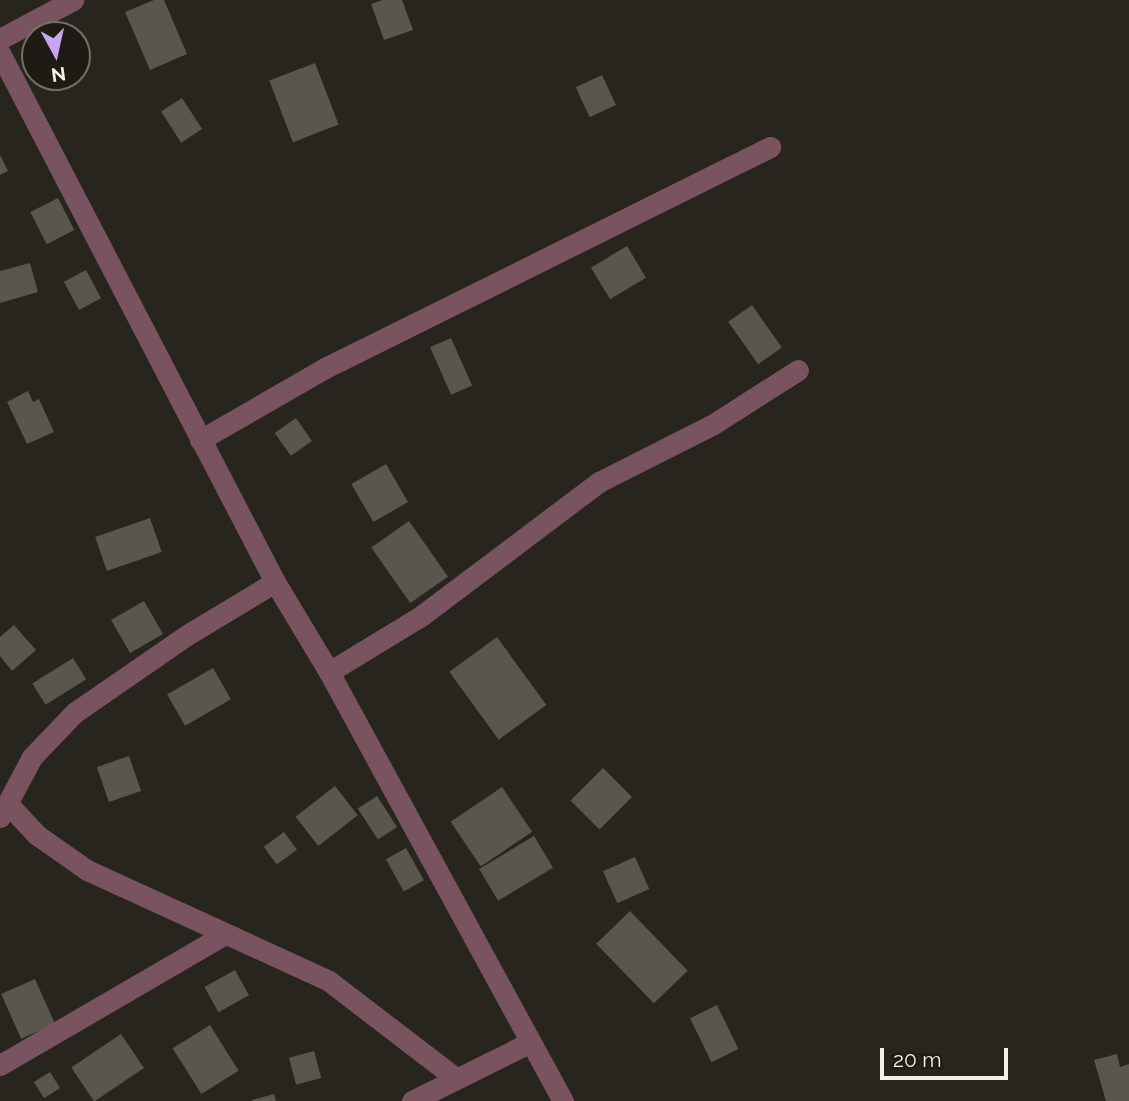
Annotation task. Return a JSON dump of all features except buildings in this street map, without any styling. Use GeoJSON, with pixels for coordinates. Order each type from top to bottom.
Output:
{"type":"FeatureCollection","features":[{"type":"Feature","properties":{"kind":"street"},"geometry":{"type":"LineString","coordinates":[[0,39],[73,0]]}},
{"type":"Feature","properties":{"kind":"street"},"geometry":{"type":"LineString","coordinates":[[0,52],[275,582],[329,672],[563,1101]]}},
{"type":"Feature","properties":{"kind":"street"},"geometry":{"type":"LineString","coordinates":[[200,440],[325,368],[770,147]]}},
{"type":"Feature","properties":{"kind":"street"},"geometry":{"type":"LineString","coordinates":[[329,672],[421,616],[599,482],[712,425],[798,370]]}},
{"type":"Feature","properties":{"kind":"street"},"geometry":{"type":"LineString","coordinates":[[275,582],[187,635],[74,713],[32,757],[4,811],[86,870],[223,935],[329,981],[454,1077]]}},
{"type":"Feature","properties":{"kind":"street"},"geometry":{"type":"LineString","coordinates":[[0,1065],[223,935]]}},
{"type":"Feature","properties":{"kind":"street"},"geometry":{"type":"LineString","coordinates":[[412,1101],[454,1077],[529,1043]]}}]}
